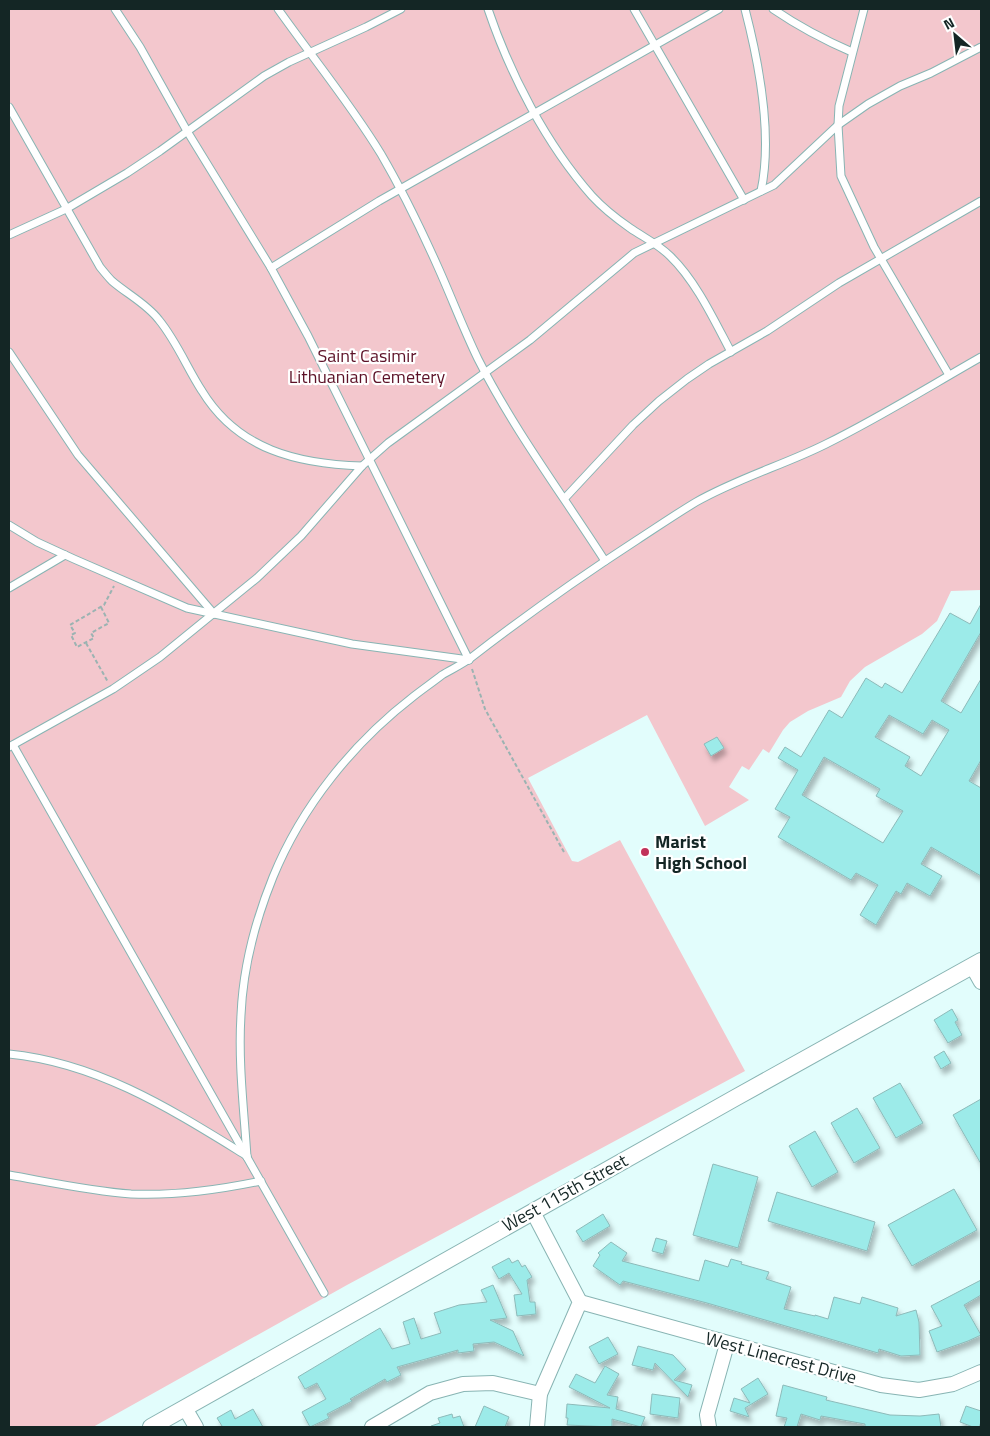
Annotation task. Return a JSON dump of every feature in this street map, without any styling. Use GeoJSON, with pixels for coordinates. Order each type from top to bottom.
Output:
{"type":"FeatureCollection","features":[{"type":"Feature","properties":{"kind":"street"},"geometry":{"type":"LineString","coordinates":[[977,964],[981,982]]}},
{"type":"Feature","properties":{"kind":"street","name":"West 115th Street"},"geometry":{"type":"LineString","coordinates":[[151,1427],[977,964]]}},
{"type":"Feature","properties":{"kind":"street"},"geometry":{"type":"LineString","coordinates":[[533,1212],[580,1302],[540,1394],[537,1427]]}},
{"type":"Feature","properties":{"kind":"street","name":"West Linecrest Drive"},"geometry":{"type":"LineString","coordinates":[[580,1302],[881,1385],[919,1390],[953,1384],[981,1372]]}},
{"type":"Feature","properties":{"kind":"street"},"geometry":{"type":"LineString","coordinates":[[709,1427],[707,1415],[728,1344]]}},
{"type":"Feature","properties":{"kind":"street"},"geometry":{"type":"LineString","coordinates":[[372,1427],[430,1393],[463,1384],[493,1383],[540,1394]]}},
{"type":"Feature","properties":{"kind":"street"},"geometry":{"type":"LineString","coordinates":[[185,1408],[196,1427]]}},
{"type":"Feature","properties":{"kind":"lane"},"geometry":{"type":"LineString","coordinates":[[115,9],[140,47],[187,131],[271,268],[317,353],[469,660]]}},
{"type":"Feature","properties":{"kind":"lane"},"geometry":{"type":"LineString","coordinates":[[278,9],[365,128],[400,189],[503,405],[605,561]]}},
{"type":"Feature","properties":{"kind":"lane"},"geometry":{"type":"LineString","coordinates":[[9,235],[66,209],[160,152],[264,76],[401,9]]}},
{"type":"Feature","properties":{"kind":"lane"},"geometry":{"type":"LineString","coordinates":[[488,9],[506,56],[534,112],[554,143],[593,196],[629,228],[655,243],[684,272],[731,352]]}},
{"type":"Feature","properties":{"kind":"lane"},"geometry":{"type":"LineString","coordinates":[[634,9],[744,200]]}},
{"type":"Feature","properties":{"kind":"lane"},"geometry":{"type":"LineString","coordinates":[[271,268],[400,189],[719,9]]}},
{"type":"Feature","properties":{"kind":"lane"},"geometry":{"type":"LineString","coordinates":[[746,9],[755,49],[764,114],[764,163],[761,191]]}},
{"type":"Feature","properties":{"kind":"lane"},"geometry":{"type":"LineString","coordinates":[[773,9],[804,29],[852,52]]}},
{"type":"Feature","properties":{"kind":"lane"},"geometry":{"type":"LineString","coordinates":[[864,9],[839,106],[838,125],[841,176],[850,198],[881,258],[949,375]]}},
{"type":"Feature","properties":{"kind":"lane"},"geometry":{"type":"LineString","coordinates":[[324,1293],[11,746],[112,688],[160,657],[257,578],[294,542],[362,466],[388,443],[530,340],[634,254],[774,184],[838,125],[868,104],[900,86],[931,73],[981,47]]}},
{"type":"Feature","properties":{"kind":"lane"},"geometry":{"type":"LineString","coordinates":[[9,107],[100,267],[112,280],[158,318],[175,343],[201,391],[221,417],[232,428],[263,448],[330,465],[362,466]]}},
{"type":"Feature","properties":{"kind":"lane"},"geometry":{"type":"LineString","coordinates":[[565,498],[633,426],[659,401],[687,379],[767,332],[839,283],[981,201]]}},
{"type":"Feature","properties":{"kind":"lane"},"geometry":{"type":"LineString","coordinates":[[9,352],[78,454],[214,614]]}},
{"type":"Feature","properties":{"kind":"lane"},"geometry":{"type":"LineString","coordinates":[[247,1156],[240,1059],[241,1013],[247,968],[257,923],[274,876],[296,830],[320,792],[346,760],[378,726],[412,697],[469,660],[502,633],[605,561],[694,503],[720,489],[825,444],[981,357]]}},
{"type":"Feature","properties":{"kind":"lane"},"geometry":{"type":"LineString","coordinates":[[9,525],[37,542],[117,579],[187,608],[352,644],[469,660]]}},
{"type":"Feature","properties":{"kind":"lane"},"geometry":{"type":"LineString","coordinates":[[9,588],[65,555]]}},
{"type":"Feature","properties":{"kind":"lane"},"geometry":{"type":"LineString","coordinates":[[9,1054],[84,1071],[120,1084],[158,1102],[247,1156]]}},
{"type":"Feature","properties":{"kind":"lane"},"geometry":{"type":"LineString","coordinates":[[9,1175],[130,1194],[182,1194],[261,1181]]}},
{"type":"Feature","properties":{"kind":"path"},"geometry":{"type":"LineString","coordinates":[[101,607],[109,623],[91,633],[94,638],[78,647],[71,635],[74,633],[70,625],[104,605],[117,579]]}},
{"type":"Feature","properties":{"kind":"path"},"geometry":{"type":"LineString","coordinates":[[86,643],[112,688]]}},
{"type":"Feature","properties":{"kind":"path"},"geometry":{"type":"LineString","coordinates":[[469,660],[485,709],[565,854]]}},
{"type":"Feature","properties":{"kind":"green space","name":"Saint Casimir Lithuanian Cemetery"},"geometry":{"type":"Polygon","coordinates":[[[9,9],[981,9],[981,590],[951,591],[937,621],[922,634],[865,667],[850,681],[841,697],[808,711],[790,722],[769,753],[763,749],[749,770],[742,766],[729,787],[749,800],[705,826],[647,715],[528,778],[572,861],[578,862],[620,840],[745,1071],[347,1285],[93,1427],[9,1427],[9,9]]]}},
{"type":"Feature","properties":{"kind":"building","name":"Marist High School"},"geometry":{"type":"Polygon","coordinates":[[[981,604],[981,632],[941,701],[961,713],[981,679],[981,760],[969,781],[981,788],[981,876],[931,847],[921,864],[942,876],[930,896],[907,883],[901,894],[896,891],[876,925],[860,915],[878,885],[856,873],[851,880],[778,837],[790,817],[775,809],[798,770],[778,758],[785,747],[801,757],[829,710],[842,718],[866,678],[882,688],[885,683],[902,693],[950,613],[970,624],[981,604]],[[889,715],[875,737],[910,757],[905,766],[921,776],[949,730],[932,720],[923,734],[889,715]],[[824,757],[802,795],[883,843],[903,811],[876,796],[880,789],[824,757]]]}},
{"type":"Feature","properties":{"kind":"building"},"geometry":{"type":"Polygon","coordinates":[[[717,737],[724,748],[711,756],[704,744],[717,737]]]}},
{"type":"Feature","properties":{"kind":"building"},"geometry":{"type":"Polygon","coordinates":[[[952,1009],[958,1020],[955,1022],[962,1035],[948,1043],[934,1020],[952,1009]]]}},
{"type":"Feature","properties":{"kind":"building"},"geometry":{"type":"Polygon","coordinates":[[[944,1051],[951,1063],[941,1069],[934,1057],[944,1051]]]}},
{"type":"Feature","properties":{"kind":"building"},"geometry":{"type":"Polygon","coordinates":[[[900,1083],[923,1123],[896,1138],[873,1098],[900,1083]]]}},
{"type":"Feature","properties":{"kind":"building"},"geometry":{"type":"Polygon","coordinates":[[[981,1099],[981,1164],[953,1115],[981,1099]]]}},
{"type":"Feature","properties":{"kind":"building"},"geometry":{"type":"Polygon","coordinates":[[[857,1108],[880,1148],[854,1163],[831,1123],[857,1108]]]}},
{"type":"Feature","properties":{"kind":"building"},"geometry":{"type":"Polygon","coordinates":[[[815,1131],[838,1172],[812,1187],[789,1146],[815,1131]]]}},
{"type":"Feature","properties":{"kind":"building"},"geometry":{"type":"Polygon","coordinates":[[[713,1164],[758,1177],[738,1248],[693,1235],[713,1164]]]}},
{"type":"Feature","properties":{"kind":"building"},"geometry":{"type":"Polygon","coordinates":[[[954,1189],[977,1230],[912,1266],[888,1225],[954,1189]]]}},
{"type":"Feature","properties":{"kind":"building"},"geometry":{"type":"Polygon","coordinates":[[[777,1192],[875,1222],[867,1251],[768,1221],[777,1192]]]}},
{"type":"Feature","properties":{"kind":"building"},"geometry":{"type":"Polygon","coordinates":[[[603,1214],[610,1226],[583,1242],[576,1231],[603,1214]]]}},
{"type":"Feature","properties":{"kind":"building"},"geometry":{"type":"Polygon","coordinates":[[[656,1238],[667,1241],[663,1254],[652,1251],[656,1238]]]}},
{"type":"Feature","properties":{"kind":"building"},"geometry":{"type":"Polygon","coordinates":[[[611,1242],[627,1253],[622,1261],[699,1281],[705,1260],[728,1267],[731,1259],[742,1262],[741,1264],[769,1272],[766,1279],[791,1287],[784,1309],[828,1319],[834,1297],[860,1304],[862,1297],[898,1308],[896,1316],[916,1310],[919,1322],[920,1355],[901,1356],[879,1349],[878,1353],[707,1303],[623,1281],[620,1285],[593,1266],[600,1255],[598,1253],[611,1242]]]}},
{"type":"Feature","properties":{"kind":"building"},"geometry":{"type":"Polygon","coordinates":[[[509,1258],[512,1263],[518,1260],[522,1267],[525,1265],[532,1277],[527,1280],[530,1302],[535,1302],[536,1314],[517,1316],[514,1295],[522,1294],[509,1273],[499,1279],[492,1267],[509,1258]]]}},
{"type":"Feature","properties":{"kind":"building"},"geometry":{"type":"Polygon","coordinates":[[[981,1280],[981,1295],[964,1305],[981,1335],[937,1352],[929,1331],[942,1326],[931,1306],[981,1280]]]}},
{"type":"Feature","properties":{"kind":"building"},"geometry":{"type":"Polygon","coordinates":[[[493,1285],[507,1318],[490,1320],[513,1331],[524,1356],[494,1342],[473,1344],[474,1351],[458,1353],[458,1350],[397,1367],[401,1375],[387,1382],[385,1379],[350,1399],[352,1401],[327,1414],[329,1418],[310,1427],[302,1412],[326,1399],[317,1383],[305,1389],[298,1377],[380,1328],[392,1349],[410,1344],[403,1322],[414,1318],[421,1339],[441,1333],[434,1313],[459,1305],[487,1302],[481,1290],[493,1285]]]}},
{"type":"Feature","properties":{"kind":"building"},"geometry":{"type":"Polygon","coordinates":[[[608,1337],[618,1354],[599,1364],[589,1347],[608,1337]]]}},
{"type":"Feature","properties":{"kind":"building"},"geometry":{"type":"Polygon","coordinates":[[[638,1346],[673,1355],[686,1369],[674,1380],[692,1385],[688,1397],[655,1363],[653,1370],[632,1365],[638,1346]]]}},
{"type":"Feature","properties":{"kind":"building"},"geometry":{"type":"Polygon","coordinates":[[[605,1366],[619,1374],[607,1395],[618,1397],[616,1409],[645,1417],[641,1427],[612,1419],[612,1427],[567,1425],[567,1404],[610,1408],[569,1387],[576,1374],[595,1383],[605,1366]]]}},
{"type":"Feature","properties":{"kind":"building"},"geometry":{"type":"Polygon","coordinates":[[[758,1378],[768,1394],[745,1408],[749,1417],[730,1411],[734,1398],[750,1403],[741,1389],[758,1378]]]}},
{"type":"Feature","properties":{"kind":"building"},"geometry":{"type":"Polygon","coordinates":[[[783,1385],[827,1397],[826,1400],[890,1415],[920,1416],[939,1414],[941,1427],[865,1427],[865,1424],[821,1416],[820,1420],[801,1414],[797,1427],[784,1427],[787,1418],[776,1416],[783,1385]]]}},
{"type":"Feature","properties":{"kind":"building"},"geometry":{"type":"Polygon","coordinates":[[[652,1394],[680,1398],[678,1418],[650,1414],[652,1394]]]}},
{"type":"Feature","properties":{"kind":"building"},"geometry":{"type":"Polygon","coordinates":[[[484,1406],[509,1417],[505,1427],[475,1427],[484,1406]]]}},
{"type":"Feature","properties":{"kind":"building"},"geometry":{"type":"Polygon","coordinates":[[[966,1406],[981,1411],[979,1427],[973,1427],[960,1422],[966,1406]]]}},
{"type":"Feature","properties":{"kind":"building"},"geometry":{"type":"Polygon","coordinates":[[[253,1409],[263,1427],[220,1427],[222,1426],[217,1418],[231,1410],[235,1419],[253,1409]]]}},
{"type":"Feature","properties":{"kind":"building"},"geometry":{"type":"Polygon","coordinates":[[[452,1414],[453,1418],[460,1416],[464,1427],[431,1427],[440,1423],[438,1418],[452,1414]]]}},
{"type":"Feature","properties":{"kind":"place","name":"Marist High School"},"geometry":{"type":"Point","coordinates":[645,852]}}]}
